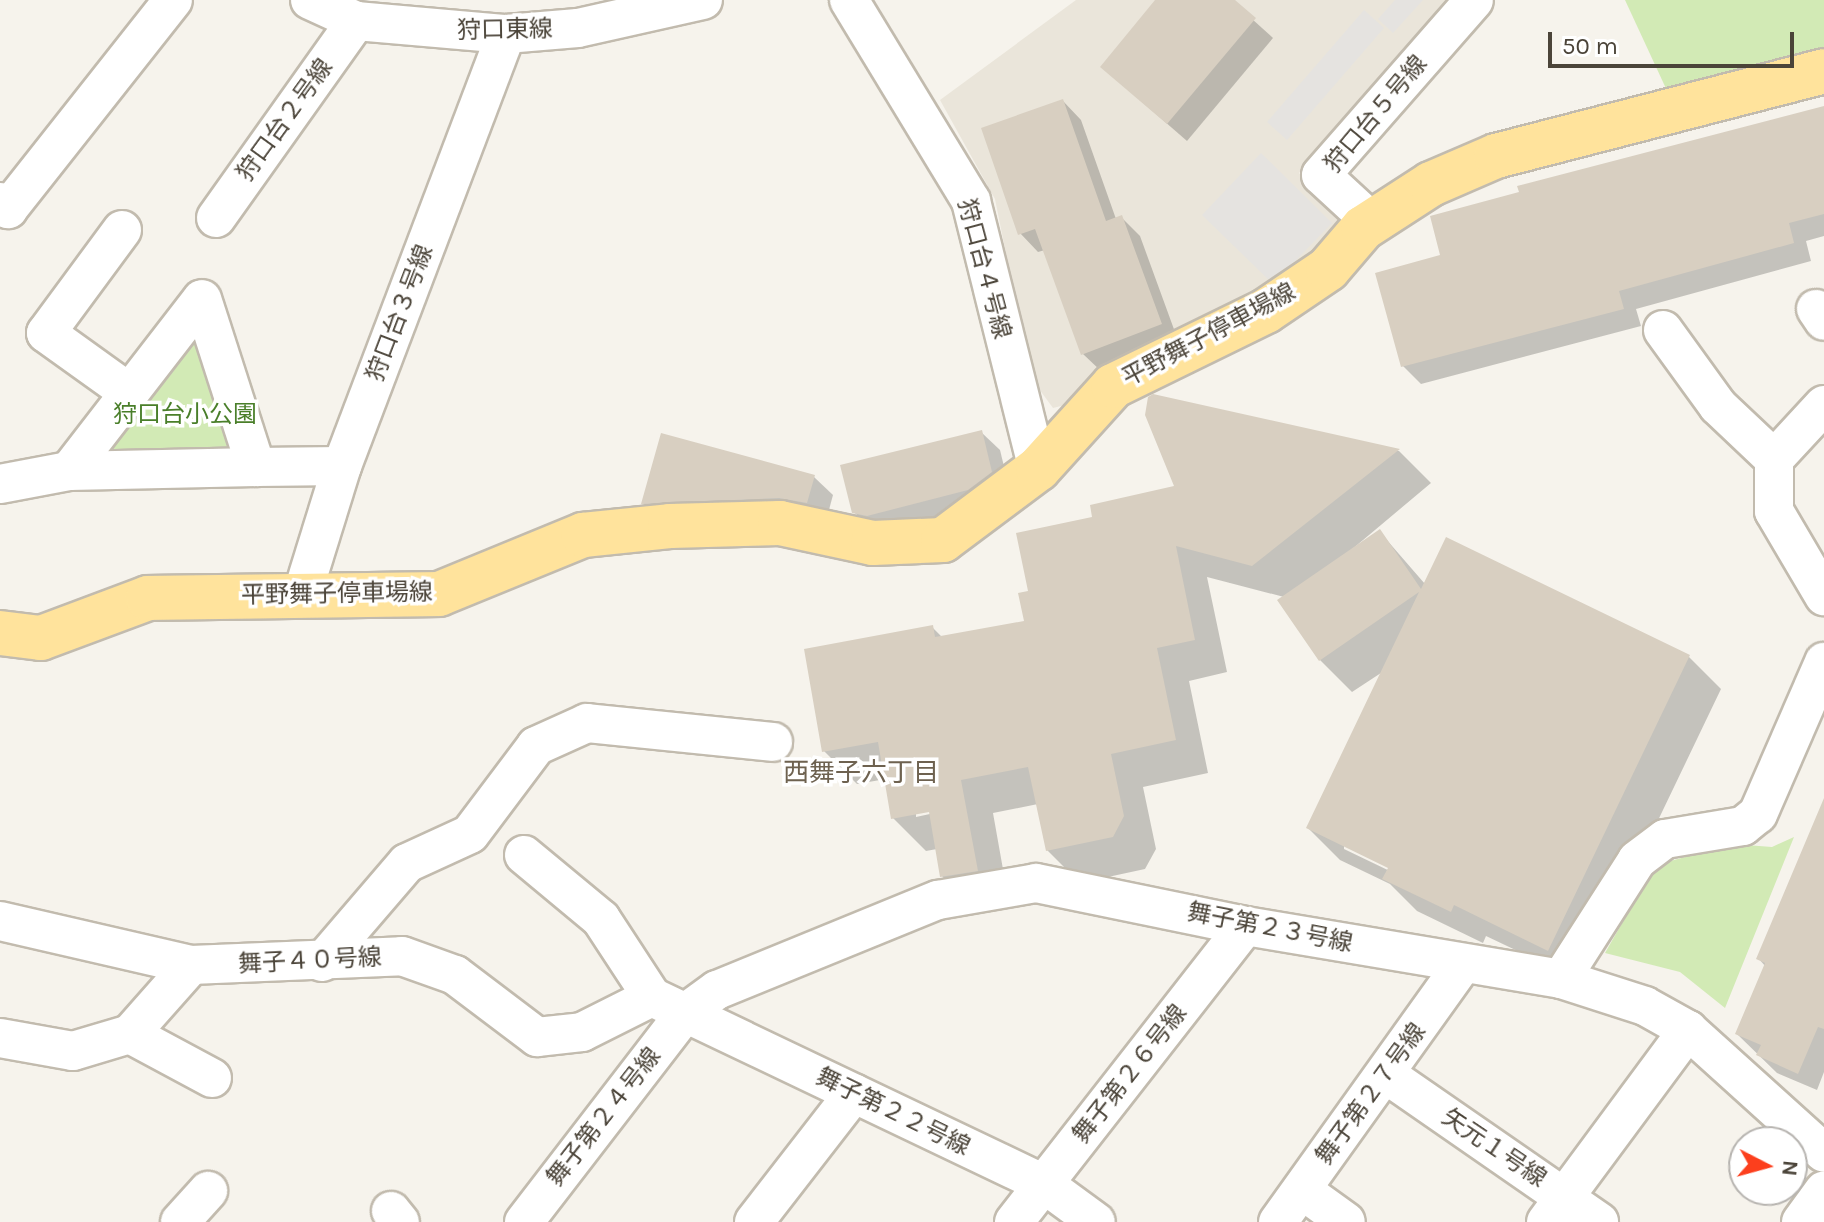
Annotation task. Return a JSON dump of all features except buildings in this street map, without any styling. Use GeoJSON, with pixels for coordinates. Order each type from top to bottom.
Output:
{"type":"FeatureCollection","features":[{"type":"Feature","properties":{"kind":"main road","name":"平野舞子停車場線"},"geometry":{"type":"LineString","coordinates":[[0,633],[41,638],[148,598],[439,594],[583,535],[670,526],[780,523],[873,543],[943,540],[1038,469],[1113,386],[1266,311],[1328,269],[1372,222],[1431,184],[1496,156],[1824,71]]}},
{"type":"Feature","properties":{"kind":"street"},"geometry":{"type":"LineString","coordinates":[[0,202],[8,209],[173,0]]}},
{"type":"Feature","properties":{"kind":"street","name":"狩口東線"},"geometry":{"type":"LineString","coordinates":[[310,0],[356,21],[506,34],[578,28],[703,0]]}},
{"type":"Feature","properties":{"kind":"street","name":"狩口台４号線"},"geometry":{"type":"LineString","coordinates":[[849,0],[971,201],[1038,469]]}},
{"type":"Feature","properties":{"kind":"street","name":"狩口台５号線"},"geometry":{"type":"LineString","coordinates":[[1372,222],[1321,175],[1474,0]]}},
{"type":"Feature","properties":{"kind":"street","name":"狩口台２号線"},"geometry":{"type":"LineString","coordinates":[[216,218],[356,21]]}},
{"type":"Feature","properties":{"kind":"street","name":"狩口台３号線"},"geometry":{"type":"LineString","coordinates":[[302,595],[342,466],[506,34]]}},
{"type":"Feature","properties":{"kind":"street"},"geometry":{"type":"LineString","coordinates":[[122,230],[46,333],[128,392]]}},
{"type":"Feature","properties":{"kind":"street"},"geometry":{"type":"LineString","coordinates":[[69,471],[202,299],[256,467]]}},
{"type":"Feature","properties":{"kind":"street"},"geometry":{"type":"LineString","coordinates":[[1663,330],[1718,406],[1774,459]]}},
{"type":"Feature","properties":{"kind":"street"},"geometry":{"type":"LineString","coordinates":[[1824,405],[1774,459],[1774,511],[1824,596]]}},
{"type":"Feature","properties":{"kind":"street"},"geometry":{"type":"LineString","coordinates":[[0,484],[69,471],[342,466]]}},
{"type":"Feature","properties":{"kind":"street"},"geometry":{"type":"LineString","coordinates":[[1561,979],[1637,860],[1665,839],[1743,826],[1758,814],[1824,662]]}},
{"type":"Feature","properties":{"kind":"street"},"geometry":{"type":"LineString","coordinates":[[322,962],[407,863],[470,834],[536,746],[587,723],[773,742]]}},
{"type":"Feature","properties":{"kind":"street"},"geometry":{"type":"LineString","coordinates":[[524,855],[601,919],[668,1005]]}},
{"type":"Feature","properties":{"kind":"street","name":"舞子第２３号線"},"geometry":{"type":"LineString","coordinates":[[668,1005],[717,990],[938,900],[1036,883],[1245,926],[1561,979],[1645,1006],[1688,1030],[1821,1139]]}},
{"type":"Feature","properties":{"kind":"street","name":"舞子４０号線"},"geometry":{"type":"LineString","coordinates":[[0,921],[191,965],[322,962],[402,956],[455,975],[537,1037],[582,1032],[668,1005]]}},
{"type":"Feature","properties":{"kind":"street","name":"舞子第２６号線"},"geometry":{"type":"LineString","coordinates":[[1014,1222],[1245,926]]}},
{"type":"Feature","properties":{"kind":"street","name":"舞子第２７号線"},"geometry":{"type":"LineString","coordinates":[[1278,1222],[1387,1075],[1463,964]]}},
{"type":"Feature","properties":{"kind":"street"},"geometry":{"type":"LineString","coordinates":[[0,1038],[73,1051],[130,1034],[191,965]]}},
{"type":"Feature","properties":{"kind":"street","name":"舞子第２２号線"},"geometry":{"type":"LineString","coordinates":[[668,1005],[1044,1184],[1096,1222]]}},
{"type":"Feature","properties":{"kind":"street","name":"舞子第２４号線"},"geometry":{"type":"LineString","coordinates":[[524,1222],[668,1005]]}},
{"type":"Feature","properties":{"kind":"street"},"geometry":{"type":"LineString","coordinates":[[1556,1209],[1688,1030]]}},
{"type":"Feature","properties":{"kind":"street"},"geometry":{"type":"LineString","coordinates":[[130,1034],[212,1078]]}},
{"type":"Feature","properties":{"kind":"street","name":"矢元１号線"},"geometry":{"type":"LineString","coordinates":[[1387,1075],[1556,1209],[1599,1222]]}},
{"type":"Feature","properties":{"kind":"street"},"geometry":{"type":"LineString","coordinates":[[754,1222],[854,1093]]}},
{"type":"Feature","properties":{"kind":"street"},"geometry":{"type":"LineString","coordinates":[[1302,1190],[1346,1222]]}},
{"type":"Feature","properties":{"kind":"street"},"geometry":{"type":"LineString","coordinates":[[1801,1222],[1824,1190]]}},
{"type":"Feature","properties":{"kind":"street"},"geometry":{"type":"LineString","coordinates":[[180,1222],[208,1191]]}},
{"type":"Feature","properties":{"kind":"shaded area"},"geometry":{"type":"Polygon","coordinates":[[[1076,0],[1454,0],[1299,173],[1345,221],[1321,256],[1077,402],[1053,408],[1031,378],[995,199],[940,100],[1076,0]]]}},
{"type":"Feature","properties":{"kind":"shaded area"},"geometry":{"type":"Polygon","coordinates":[[[1395,0],[1423,0],[1393,33],[1378,19],[1395,0]]]}},
{"type":"Feature","properties":{"kind":"shaded area"},"geometry":{"type":"Polygon","coordinates":[[[1364,10],[1384,28],[1287,140],[1267,122],[1364,10]]]}},
{"type":"Feature","properties":{"kind":"shaded area"},"geometry":{"type":"Polygon","coordinates":[[[1261,153],[1332,223],[1273,284],[1202,215],[1261,153]]]}},
{"type":"Feature","properties":{"kind":"green space"},"geometry":{"type":"Polygon","coordinates":[[[1625,0],[1824,0],[1824,55],[1669,95],[1625,0]]]}},
{"type":"Feature","properties":{"kind":"green space","name":"狩口台小公園"},"geometry":{"type":"Polygon","coordinates":[[[199,325],[238,455],[105,456],[199,325]]]}},
{"type":"Feature","properties":{"kind":"green space"},"geometry":{"type":"Polygon","coordinates":[[[1794,837],[1725,1008],[1680,972],[1605,953],[1646,881],[1663,863],[1733,844],[1772,847],[1794,837]]]}},
{"type":"Feature","properties":{"kind":"district","name":"西舞子六丁目"},"geometry":{"type":"Point","coordinates":[861,773]}}]}
